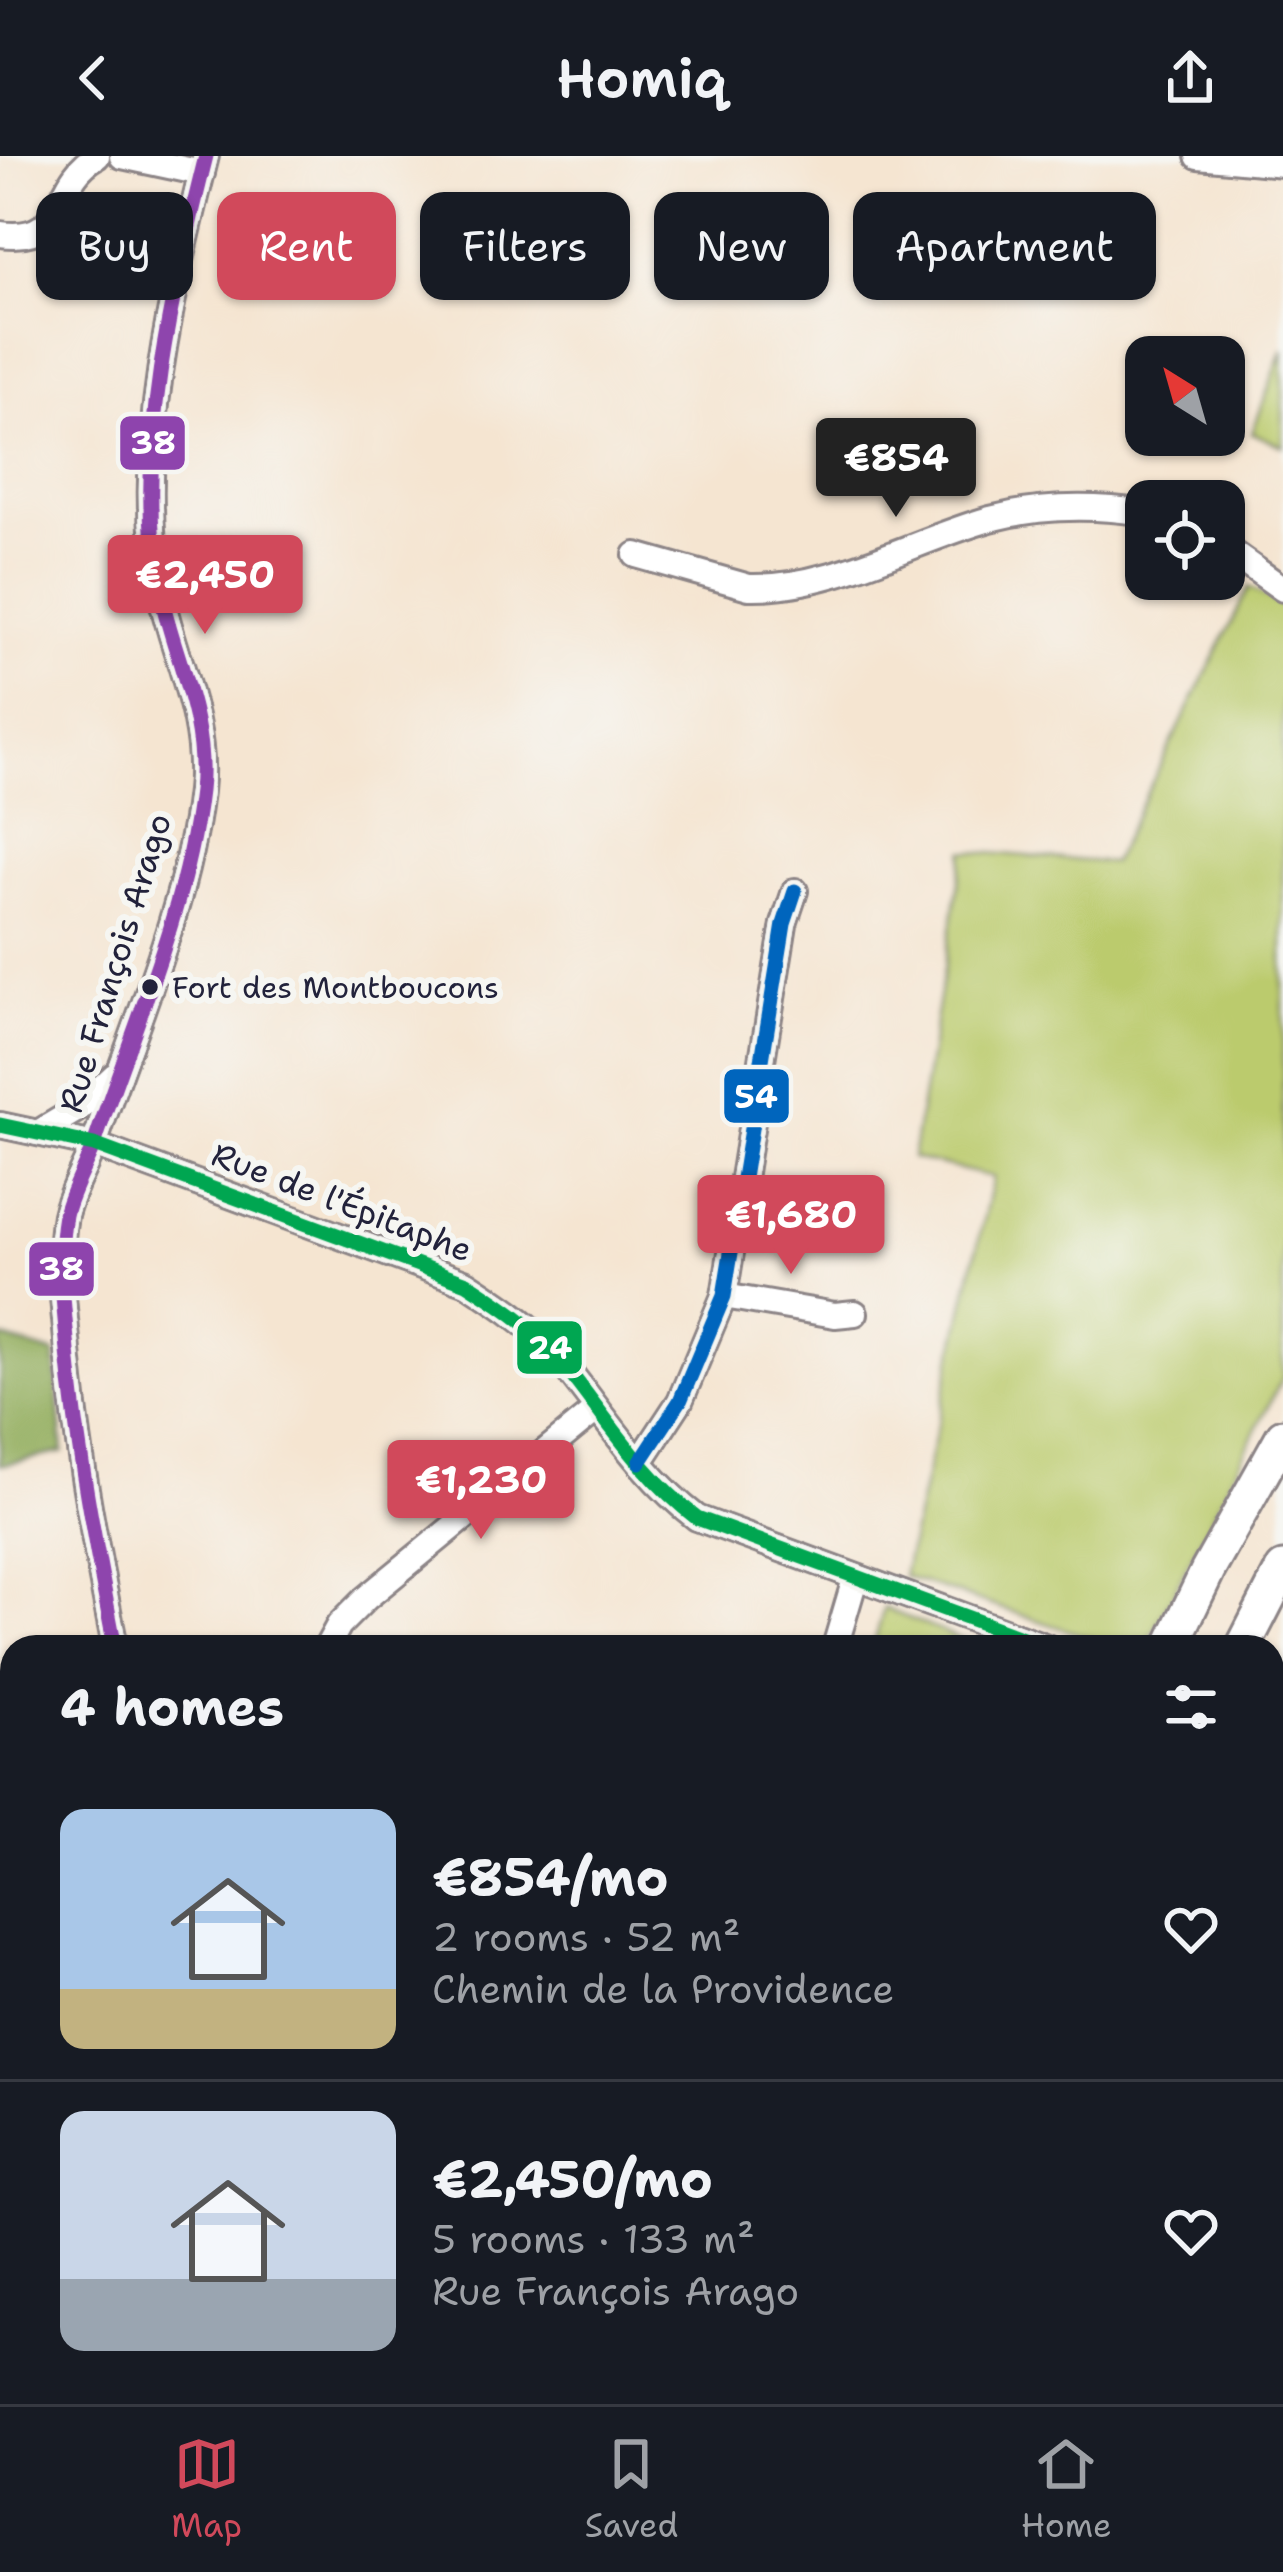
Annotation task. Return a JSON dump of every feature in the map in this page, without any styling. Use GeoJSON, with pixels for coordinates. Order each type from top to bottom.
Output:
{"type":"FeatureCollection","features":[{"type":"Feature","properties":{"kind":"highway"},"geometry":{"type":"LineString","coordinates":[[1177,1635],[1283,1436]]}},
{"type":"Feature","properties":{"kind":"highway"},"geometry":{"type":"LineString","coordinates":[[1249,1635],[1283,1569]]}},
{"type":"Feature","properties":{"kind":"street"},"geometry":{"type":"LineString","coordinates":[[0,234],[23,238],[40,232],[79,170],[97,156]]}},
{"type":"Feature","properties":{"kind":"street"},"geometry":{"type":"LineString","coordinates":[[122,156],[204,165]]}},
{"type":"Feature","properties":{"kind":"street"},"geometry":{"type":"LineString","coordinates":[[1198,156],[1283,164]]}},
{"type":"Feature","properties":{"kind":"street","name":"Rue François Arago"},"geometry":{"type":"LineString","coordinates":[[113,1635],[77,1449],[60,1264],[66,1211],[152,981],[187,861],[200,790],[198,723],[159,587],[150,508],[159,380],[204,165]]}},
{"type":"Feature","properties":{"kind":"street"},"geometry":{"type":"LineString","coordinates":[[635,555],[749,587],[767,587],[800,583],[989,519],[1037,508],[1125,510]]}},
{"type":"Feature","properties":{"kind":"street"},"geometry":{"type":"LineString","coordinates":[[1245,562],[1283,589]]}},
{"type":"Feature","properties":{"kind":"street"},"geometry":{"type":"LineString","coordinates":[[640,1462],[680,1401],[724,1296],[784,924],[795,891]]}},
{"type":"Feature","properties":{"kind":"street"},"geometry":{"type":"LineString","coordinates":[[40,1131],[81,1106],[116,1075]]}},
{"type":"Feature","properties":{"kind":"street","name":"Rue de l'Épitaphe"},"geometry":{"type":"LineString","coordinates":[[0,1125],[94,1144],[467,1283],[513,1313],[546,1344],[640,1462],[675,1501],[698,1518],[1013,1635]]}},
{"type":"Feature","properties":{"kind":"street"},"geometry":{"type":"LineString","coordinates":[[724,1296],[835,1315],[855,1313]]}},
{"type":"Feature","properties":{"kind":"street"},"geometry":{"type":"LineString","coordinates":[[333,1635],[366,1598],[596,1409]]}},
{"type":"Feature","properties":{"kind":"street"},"geometry":{"type":"LineString","coordinates":[[839,1635],[855,1579]]}},
{"type":"Feature","properties":{"kind":"green space"},"geometry":{"type":"Polygon","coordinates":[[[1283,349],[1283,446],[1252,433],[1283,349]]]}},
{"type":"Feature","properties":{"kind":"green space"},"geometry":{"type":"Polygon","coordinates":[[[1249,587],[1283,607],[1283,1377],[1152,1635],[1082,1635],[903,1576],[993,1177],[912,1158],[964,851],[1112,863],[1249,587]]]}},
{"type":"Feature","properties":{"kind":"green space"},"geometry":{"type":"Polygon","coordinates":[[[0,1337],[55,1354],[63,1452],[0,1465],[0,1337]]]}},
{"type":"Feature","properties":{"kind":"green space"},"geometry":{"type":"Polygon","coordinates":[[[884,1608],[950,1635],[876,1635],[884,1608]]]}},
{"type":"Feature","properties":{"kind":"transit line","name":"38"},"geometry":{"type":"LineString","coordinates":[[113,1635],[76,1426],[62,1249],[68,1205],[96,1139],[171,923],[200,791],[194,713],[159,587],[151,481],[160,370],[206,156]]}},
{"type":"Feature","properties":{"kind":"transit line","name":"54"},"geometry":{"type":"LineString","coordinates":[[640,1462],[680,1401],[724,1296],[784,924],[795,891]]}},
{"type":"Feature","properties":{"kind":"transit line","name":"24"},"geometry":{"type":"LineString","coordinates":[[0,1125],[94,1145],[467,1283],[540,1338],[636,1459],[697,1518],[1014,1635]]}},
{"type":"Feature","properties":{"kind":"place","name":"Fort des Montboucons"},"geometry":{"type":"Point","coordinates":[150,987]}}]}
